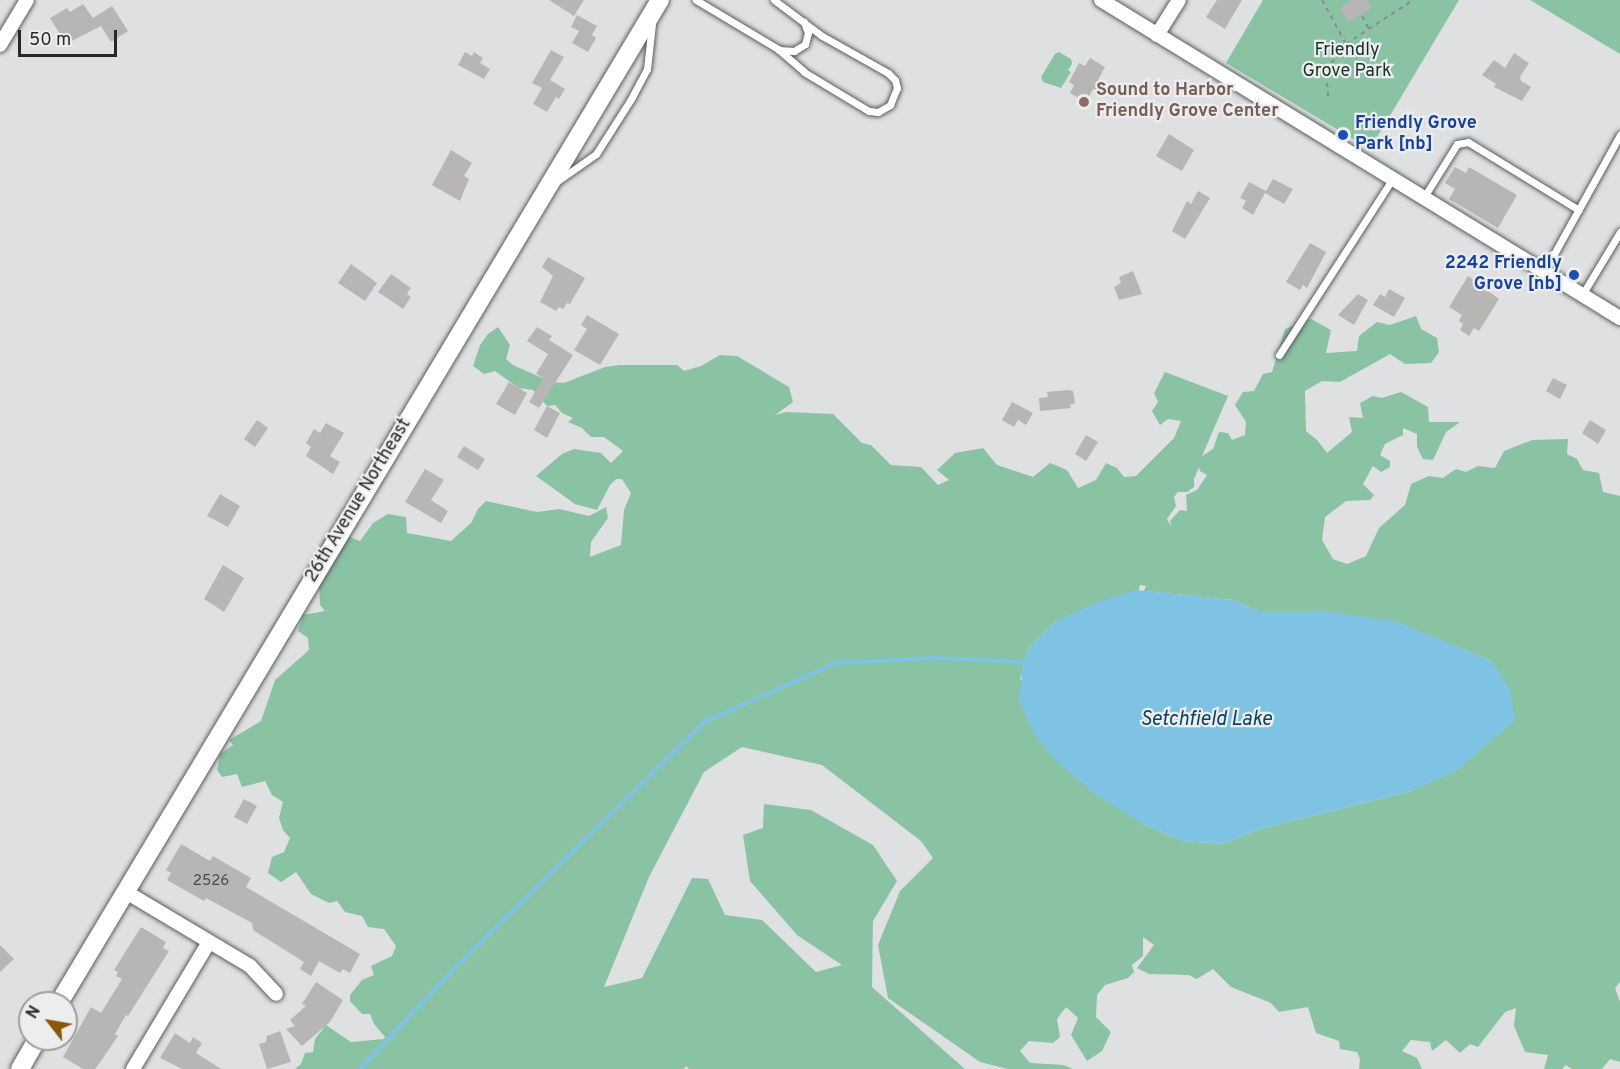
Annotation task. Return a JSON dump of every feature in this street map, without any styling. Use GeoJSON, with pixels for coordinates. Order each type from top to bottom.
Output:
{"type":"FeatureCollection","features":[{"type":"Feature","properties":{"kind":"street"},"geometry":{"type":"LineString","coordinates":[[0,45],[27,0]]}},
{"type":"Feature","properties":{"kind":"street"},"geometry":{"type":"LineString","coordinates":[[1101,0],[1620,318]]}},
{"type":"Feature","properties":{"kind":"street"},"geometry":{"type":"LineString","coordinates":[[1157,34],[1179,0]]}},
{"type":"Feature","properties":{"kind":"street","name":"26th Avenue Northeast"},"geometry":{"type":"LineString","coordinates":[[66,991],[656,5]]}},
{"type":"Feature","properties":{"kind":"street"},"geometry":{"type":"LineString","coordinates":[[126,892],[250,966],[276,994]]}},
{"type":"Feature","properties":{"kind":"street"},"geometry":{"type":"LineString","coordinates":[[134,1069],[209,942]]}},
{"type":"Feature","properties":{"kind":"street"},"geometry":{"type":"LineString","coordinates":[[20,1069],[31,1051]]}},
{"type":"Feature","properties":{"kind":"lane"},"geometry":{"type":"LineString","coordinates":[[696,0],[778,49],[804,72],[869,111],[878,112],[890,105],[897,88],[895,80],[888,73],[822,36],[774,0]]}},
{"type":"Feature","properties":{"kind":"lane"},"geometry":{"type":"LineString","coordinates":[[547,188],[596,154],[626,108],[647,69],[656,5]]}},
{"type":"Feature","properties":{"kind":"lane"},"geometry":{"type":"LineString","coordinates":[[778,49],[794,51],[805,44],[808,33],[802,20]]}},
{"type":"Feature","properties":{"kind":"lane"},"geometry":{"type":"LineString","coordinates":[[1544,272],[1620,135]]}},
{"type":"Feature","properties":{"kind":"lane"},"geometry":{"type":"LineString","coordinates":[[1424,197],[1457,144],[1468,142],[1579,210]]}},
{"type":"Feature","properties":{"kind":"lane"},"geometry":{"type":"LineString","coordinates":[[1279,355],[1392,178]]}},
{"type":"Feature","properties":{"kind":"lane"},"geometry":{"type":"LineString","coordinates":[[1582,295],[1620,232]]}},
{"type":"Feature","properties":{"kind":"path"},"geometry":{"type":"LineString","coordinates":[[1322,0],[1346,44]]}},
{"type":"Feature","properties":{"kind":"path"},"geometry":{"type":"LineString","coordinates":[[1328,96],[1326,70],[1346,44],[1413,0]]}},
{"type":"Feature","properties":{"kind":"path"},"geometry":{"type":"LineString","coordinates":[[1362,16],[1369,29]]}},
{"type":"Feature","properties":{"kind":"green space","name":"Friendly Grove Park"},"geometry":{"type":"Polygon","coordinates":[[[1263,0],[1459,0],[1370,149],[1226,63],[1263,0]]]}},
{"type":"Feature","properties":{"kind":"green space"},"geometry":{"type":"Polygon","coordinates":[[[1530,0],[1620,0],[1620,54],[1530,0]]]}},
{"type":"Feature","properties":{"kind":"green space"},"geometry":{"type":"Polygon","coordinates":[[[1059,52],[1071,59],[1072,64],[1068,70],[1071,72],[1061,88],[1043,82],[1041,77],[1055,54],[1059,52]]]}},
{"type":"Feature","properties":{"kind":"green space"},"geometry":{"type":"Polygon","coordinates":[[[1416,316],[1421,329],[1437,338],[1439,352],[1431,363],[1405,364],[1390,354],[1340,382],[1322,381],[1305,391],[1306,431],[1327,453],[1352,432],[1349,417],[1363,418],[1360,403],[1373,396],[1382,398],[1401,392],[1428,407],[1429,422],[1460,422],[1446,432],[1433,460],[1423,459],[1417,447],[1417,434],[1403,428],[1403,435],[1385,444],[1380,455],[1390,461],[1390,467],[1381,472],[1373,466],[1363,484],[1374,495],[1370,500],[1346,501],[1325,517],[1322,540],[1333,559],[1347,564],[1366,556],[1379,528],[1405,505],[1411,484],[1429,476],[1443,478],[1456,469],[1466,472],[1478,466],[1495,468],[1504,451],[1532,440],[1568,439],[1567,454],[1577,459],[1583,470],[1599,473],[1603,492],[1620,496],[1620,982],[1615,988],[1620,1002],[1620,1062],[1610,1059],[1602,1069],[1572,1069],[1566,1065],[1562,1069],[1544,1069],[1548,1055],[1525,1052],[1514,1026],[1516,1008],[1505,1012],[1478,1047],[1470,1044],[1460,1053],[1446,1040],[1432,1051],[1430,1042],[1411,1040],[1402,1051],[1417,1058],[1422,1069],[1359,1069],[1360,1059],[1357,1052],[1340,1049],[1339,1041],[1316,1033],[1308,1007],[1279,1012],[1271,1003],[1231,987],[1213,969],[1197,979],[1189,975],[1149,974],[1137,968],[1154,945],[1143,937],[1143,956],[1132,965],[1134,972],[1128,978],[1105,985],[1097,995],[1096,1017],[1111,1032],[1102,1051],[1087,1061],[1071,1035],[1078,1018],[1066,1007],[1057,1019],[1060,1037],[1053,1043],[1029,1041],[1020,1051],[1030,1063],[1064,1065],[1073,1069],[1008,1069],[980,1062],[888,998],[878,945],[900,891],[933,858],[921,841],[822,765],[742,747],[704,772],[649,877],[604,987],[642,978],[692,878],[708,879],[725,915],[762,920],[816,972],[842,965],[797,935],[750,881],[743,835],[763,828],[764,804],[811,810],[873,845],[897,881],[873,921],[872,987],[965,1069],[689,1069],[686,1066],[684,1069],[295,1069],[301,1064],[305,1053],[313,1052],[315,1039],[326,1025],[351,1042],[384,1039],[385,1037],[374,1024],[370,1014],[362,1014],[350,1001],[350,995],[362,980],[374,975],[371,966],[392,956],[396,946],[384,929],[368,927],[362,916],[345,912],[337,901],[329,903],[311,894],[296,872],[281,882],[268,873],[272,857],[284,852],[290,838],[283,830],[279,818],[283,802],[272,795],[265,781],[242,787],[237,774],[222,777],[217,770],[220,754],[233,745],[229,740],[261,721],[275,680],[309,650],[308,638],[298,631],[303,615],[325,611],[320,605],[319,586],[347,536],[360,541],[373,523],[388,514],[406,517],[407,533],[451,541],[471,523],[478,509],[486,501],[537,512],[559,509],[589,516],[606,507],[608,518],[591,542],[590,557],[621,545],[624,510],[631,493],[622,479],[616,479],[610,485],[597,510],[575,504],[536,476],[562,454],[574,449],[601,453],[611,463],[623,451],[604,437],[591,437],[582,428],[568,422],[573,418],[562,413],[555,405],[547,406],[533,390],[519,388],[495,371],[484,374],[473,366],[480,345],[488,334],[498,327],[510,345],[506,359],[513,365],[551,382],[564,383],[605,367],[619,365],[677,365],[684,371],[701,366],[720,355],[737,356],[789,387],[793,402],[775,415],[786,412],[833,414],[862,443],[871,445],[891,465],[921,467],[938,485],[949,480],[937,470],[955,453],[983,448],[997,465],[1033,477],[1050,463],[1067,470],[1078,488],[1096,480],[1106,463],[1117,468],[1124,477],[1136,476],[1174,438],[1181,421],[1168,419],[1160,425],[1152,411],[1158,402],[1154,393],[1165,372],[1228,396],[1202,456],[1213,449],[1219,432],[1228,433],[1232,440],[1245,435],[1246,422],[1235,405],[1243,392],[1254,391],[1263,374],[1272,372],[1285,329],[1311,319],[1331,330],[1326,353],[1357,351],[1359,336],[1377,322],[1390,325],[1416,316]],[[1199,467],[1194,479],[1194,487],[1187,492],[1178,492],[1174,497],[1176,506],[1167,519],[1171,526],[1170,521],[1180,510],[1187,511],[1186,495],[1197,490],[1207,475],[1200,471],[1199,467]],[[1140,585],[1139,590],[1055,622],[1029,648],[1020,679],[1143,824],[1183,841],[1222,844],[1260,829],[1411,791],[1491,661],[1455,646],[1350,617],[1322,611],[1258,611],[1233,600],[1144,591],[1146,586],[1140,585]]]}},
{"type":"Feature","properties":{"kind":"water","name":"Setchfield Lake"},"geometry":{"type":"Polygon","coordinates":[[[1136,590],[1233,600],[1258,611],[1322,611],[1398,622],[1491,661],[1510,689],[1515,720],[1456,771],[1411,791],[1260,829],[1222,844],[1183,841],[1143,824],[1094,793],[1058,763],[1036,737],[1019,700],[1023,662],[1029,648],[1055,622],[1093,604],[1136,590]]]}},
{"type":"Feature","properties":{"kind":"building"},"geometry":{"type":"Polygon","coordinates":[[[549,0],[584,0],[574,16],[549,0]]]}},
{"type":"Feature","properties":{"kind":"building"},"geometry":{"type":"Polygon","coordinates":[[[1217,0],[1242,0],[1225,29],[1206,17],[1217,0]]]}},
{"type":"Feature","properties":{"kind":"building"},"geometry":{"type":"Polygon","coordinates":[[[1351,0],[1367,0],[1372,8],[1349,22],[1340,8],[1351,0]]]}},
{"type":"Feature","properties":{"kind":"building"},"geometry":{"type":"Polygon","coordinates":[[[83,4],[93,18],[112,6],[128,31],[111,42],[101,26],[66,44],[50,18],[67,8],[70,12],[83,4]]]}},
{"type":"Feature","properties":{"kind":"building"},"geometry":{"type":"Polygon","coordinates":[[[577,15],[597,26],[592,35],[596,38],[588,52],[572,43],[579,31],[571,27],[577,15]]]}},
{"type":"Feature","properties":{"kind":"building"},"geometry":{"type":"Polygon","coordinates":[[[551,50],[564,57],[550,80],[565,89],[559,99],[556,97],[547,112],[533,104],[542,88],[532,83],[551,50]]]}},
{"type":"Feature","properties":{"kind":"building"},"geometry":{"type":"Polygon","coordinates":[[[465,52],[472,56],[474,52],[483,58],[480,63],[490,69],[484,79],[458,65],[465,52]]]}},
{"type":"Feature","properties":{"kind":"building"},"geometry":{"type":"Polygon","coordinates":[[[1514,53],[1529,63],[1520,77],[1521,81],[1531,87],[1522,101],[1494,87],[1496,84],[1482,75],[1494,60],[1505,68],[1514,53]]]}},
{"type":"Feature","properties":{"kind":"building"},"geometry":{"type":"Polygon","coordinates":[[[1090,58],[1105,67],[1098,80],[1101,81],[1096,90],[1093,89],[1086,102],[1070,93],[1074,85],[1069,82],[1079,63],[1085,66],[1090,58]]]}},
{"type":"Feature","properties":{"kind":"building"},"geometry":{"type":"Polygon","coordinates":[[[1169,134],[1194,150],[1182,171],[1156,156],[1169,134]]]}},
{"type":"Feature","properties":{"kind":"building"},"geometry":{"type":"Polygon","coordinates":[[[451,150],[472,163],[464,176],[469,179],[460,201],[432,185],[451,150]]]}},
{"type":"Feature","properties":{"kind":"building"},"geometry":{"type":"Polygon","coordinates":[[[1455,167],[1466,173],[1469,167],[1517,195],[1498,228],[1449,199],[1455,189],[1445,183],[1455,167]]]}},
{"type":"Feature","properties":{"kind":"building"},"geometry":{"type":"Polygon","coordinates":[[[1273,179],[1293,189],[1284,204],[1265,193],[1253,215],[1242,208],[1246,201],[1240,198],[1249,182],[1266,191],[1273,179]]]}},
{"type":"Feature","properties":{"kind":"building"},"geometry":{"type":"Polygon","coordinates":[[[1198,191],[1210,198],[1185,239],[1172,231],[1187,201],[1191,204],[1198,191]]]}},
{"type":"Feature","properties":{"kind":"building"},"geometry":{"type":"Polygon","coordinates":[[[1310,243],[1326,252],[1307,288],[1303,285],[1300,290],[1286,282],[1310,243]]]}},
{"type":"Feature","properties":{"kind":"building"},"geometry":{"type":"Polygon","coordinates":[[[548,257],[585,278],[570,304],[567,303],[563,309],[559,307],[556,311],[540,302],[553,276],[542,267],[548,257]]]}},
{"type":"Feature","properties":{"kind":"building"},"geometry":{"type":"Polygon","coordinates":[[[351,264],[377,283],[365,301],[338,283],[351,264]]]}},
{"type":"Feature","properties":{"kind":"building"},"geometry":{"type":"Polygon","coordinates":[[[1133,271],[1142,294],[1119,300],[1114,287],[1121,283],[1119,277],[1133,271]]]}},
{"type":"Feature","properties":{"kind":"building"},"geometry":{"type":"Polygon","coordinates":[[[391,274],[411,288],[407,294],[411,297],[403,309],[378,292],[391,274]]]}},
{"type":"Feature","properties":{"kind":"building"},"geometry":{"type":"Polygon","coordinates":[[[1468,276],[1499,299],[1479,331],[1474,328],[1469,336],[1460,330],[1463,324],[1459,321],[1462,315],[1449,307],[1468,276]]]}},
{"type":"Feature","properties":{"kind":"building"},"geometry":{"type":"Polygon","coordinates":[[[1389,289],[1405,298],[1394,317],[1373,305],[1380,294],[1385,297],[1389,289]]]}},
{"type":"Feature","properties":{"kind":"building"},"geometry":{"type":"Polygon","coordinates":[[[1358,294],[1368,300],[1354,325],[1338,315],[1358,294]]]}},
{"type":"Feature","properties":{"kind":"building"},"geometry":{"type":"Polygon","coordinates":[[[587,315],[619,334],[600,365],[574,350],[587,329],[581,325],[587,315]]]}},
{"type":"Feature","properties":{"kind":"building"},"geometry":{"type":"Polygon","coordinates":[[[537,327],[552,336],[549,340],[573,355],[539,408],[529,402],[543,378],[536,374],[548,354],[527,341],[537,327]]]}},
{"type":"Feature","properties":{"kind":"building"},"geometry":{"type":"Polygon","coordinates":[[[1553,378],[1567,385],[1560,399],[1546,391],[1553,378]]]}},
{"type":"Feature","properties":{"kind":"building"},"geometry":{"type":"Polygon","coordinates":[[[509,382],[527,393],[515,415],[496,404],[509,382]]]}},
{"type":"Feature","properties":{"kind":"building"},"geometry":{"type":"Polygon","coordinates":[[[1073,391],[1075,404],[1070,404],[1071,408],[1040,411],[1039,398],[1048,397],[1047,392],[1073,391]]]}},
{"type":"Feature","properties":{"kind":"building"},"geometry":{"type":"Polygon","coordinates":[[[1012,402],[1033,413],[1026,425],[1018,420],[1014,427],[1002,420],[1012,402]]]}},
{"type":"Feature","properties":{"kind":"building"},"geometry":{"type":"Polygon","coordinates":[[[547,406],[560,413],[547,438],[534,430],[547,406]]]}},
{"type":"Feature","properties":{"kind":"building"},"geometry":{"type":"Polygon","coordinates":[[[257,420],[268,428],[255,447],[244,439],[257,420]]]}},
{"type":"Feature","properties":{"kind":"building"},"geometry":{"type":"Polygon","coordinates":[[[1590,420],[1606,430],[1598,444],[1582,433],[1590,420]]]}},
{"type":"Feature","properties":{"kind":"building"},"geometry":{"type":"Polygon","coordinates":[[[326,423],[344,433],[330,456],[340,462],[333,474],[306,456],[311,447],[306,443],[314,429],[320,433],[326,423]]]}},
{"type":"Feature","properties":{"kind":"building"},"geometry":{"type":"Polygon","coordinates":[[[1086,435],[1098,442],[1086,461],[1075,454],[1086,435]]]}},
{"type":"Feature","properties":{"kind":"building"},"geometry":{"type":"Polygon","coordinates":[[[464,446],[485,459],[478,470],[457,457],[464,446]]]}},
{"type":"Feature","properties":{"kind":"building"},"geometry":{"type":"Polygon","coordinates":[[[425,469],[444,480],[431,500],[448,511],[441,523],[405,502],[425,469]]]}},
{"type":"Feature","properties":{"kind":"building"},"geometry":{"type":"Polygon","coordinates":[[[220,494],[240,506],[228,527],[207,516],[220,494]]]}},
{"type":"Feature","properties":{"kind":"building"},"geometry":{"type":"Polygon","coordinates":[[[223,565],[244,578],[224,612],[204,599],[223,565]]]}},
{"type":"Feature","properties":{"kind":"building"},"geometry":{"type":"Polygon","coordinates":[[[244,799],[257,806],[247,824],[234,817],[244,799]]]}},
{"type":"Feature","properties":{"kind":"building"},"geometry":{"type":"Polygon","coordinates":[[[181,844],[210,861],[213,856],[251,878],[246,887],[360,954],[350,973],[343,969],[340,973],[319,961],[311,976],[300,969],[304,962],[253,930],[252,923],[206,898],[204,901],[167,880],[171,873],[166,870],[181,844]]]}},
{"type":"Feature","properties":{"kind":"building"},"geometry":{"type":"Polygon","coordinates":[[[141,927],[166,942],[163,948],[169,951],[128,1016],[126,1015],[115,1034],[118,1036],[95,1069],[83,1069],[63,1057],[66,1051],[78,1051],[78,1030],[91,1007],[101,1013],[122,979],[116,976],[118,972],[114,970],[141,927]]]}},
{"type":"Feature","properties":{"kind":"building"},"geometry":{"type":"Polygon","coordinates":[[[0,945],[14,959],[0,972],[0,945]]]}},
{"type":"Feature","properties":{"kind":"building"},"geometry":{"type":"Polygon","coordinates":[[[316,982],[343,1000],[330,1022],[302,1046],[286,1029],[295,1026],[290,1020],[306,1006],[302,1004],[316,982]]]}},
{"type":"Feature","properties":{"kind":"building"},"geometry":{"type":"Polygon","coordinates":[[[280,1031],[291,1062],[267,1069],[259,1044],[266,1042],[267,1036],[280,1031]]]}},
{"type":"Feature","properties":{"kind":"building"},"geometry":{"type":"Polygon","coordinates":[[[175,1033],[190,1043],[193,1037],[202,1043],[196,1053],[221,1069],[182,1069],[160,1058],[175,1033]]]}},
{"type":"Feature","properties":{"kind":"waterway"},"geometry":{"type":"LineString","coordinates":[[360,1069],[457,966],[704,722],[836,663],[932,658],[1027,662]]}},
{"type":"Feature","properties":{"kind":"place","name":"Sound to Harbor Friendly Grove Center"},"geometry":{"type":"Point","coordinates":[1084,102]}},
{"type":"Feature","properties":{"kind":"place","name":"Friendly Grove Park [nb]"},"geometry":{"type":"Point","coordinates":[1343,135]}},
{"type":"Feature","properties":{"kind":"place","name":"2242 Friendly Grove [nb]"},"geometry":{"type":"Point","coordinates":[1574,275]}}]}
